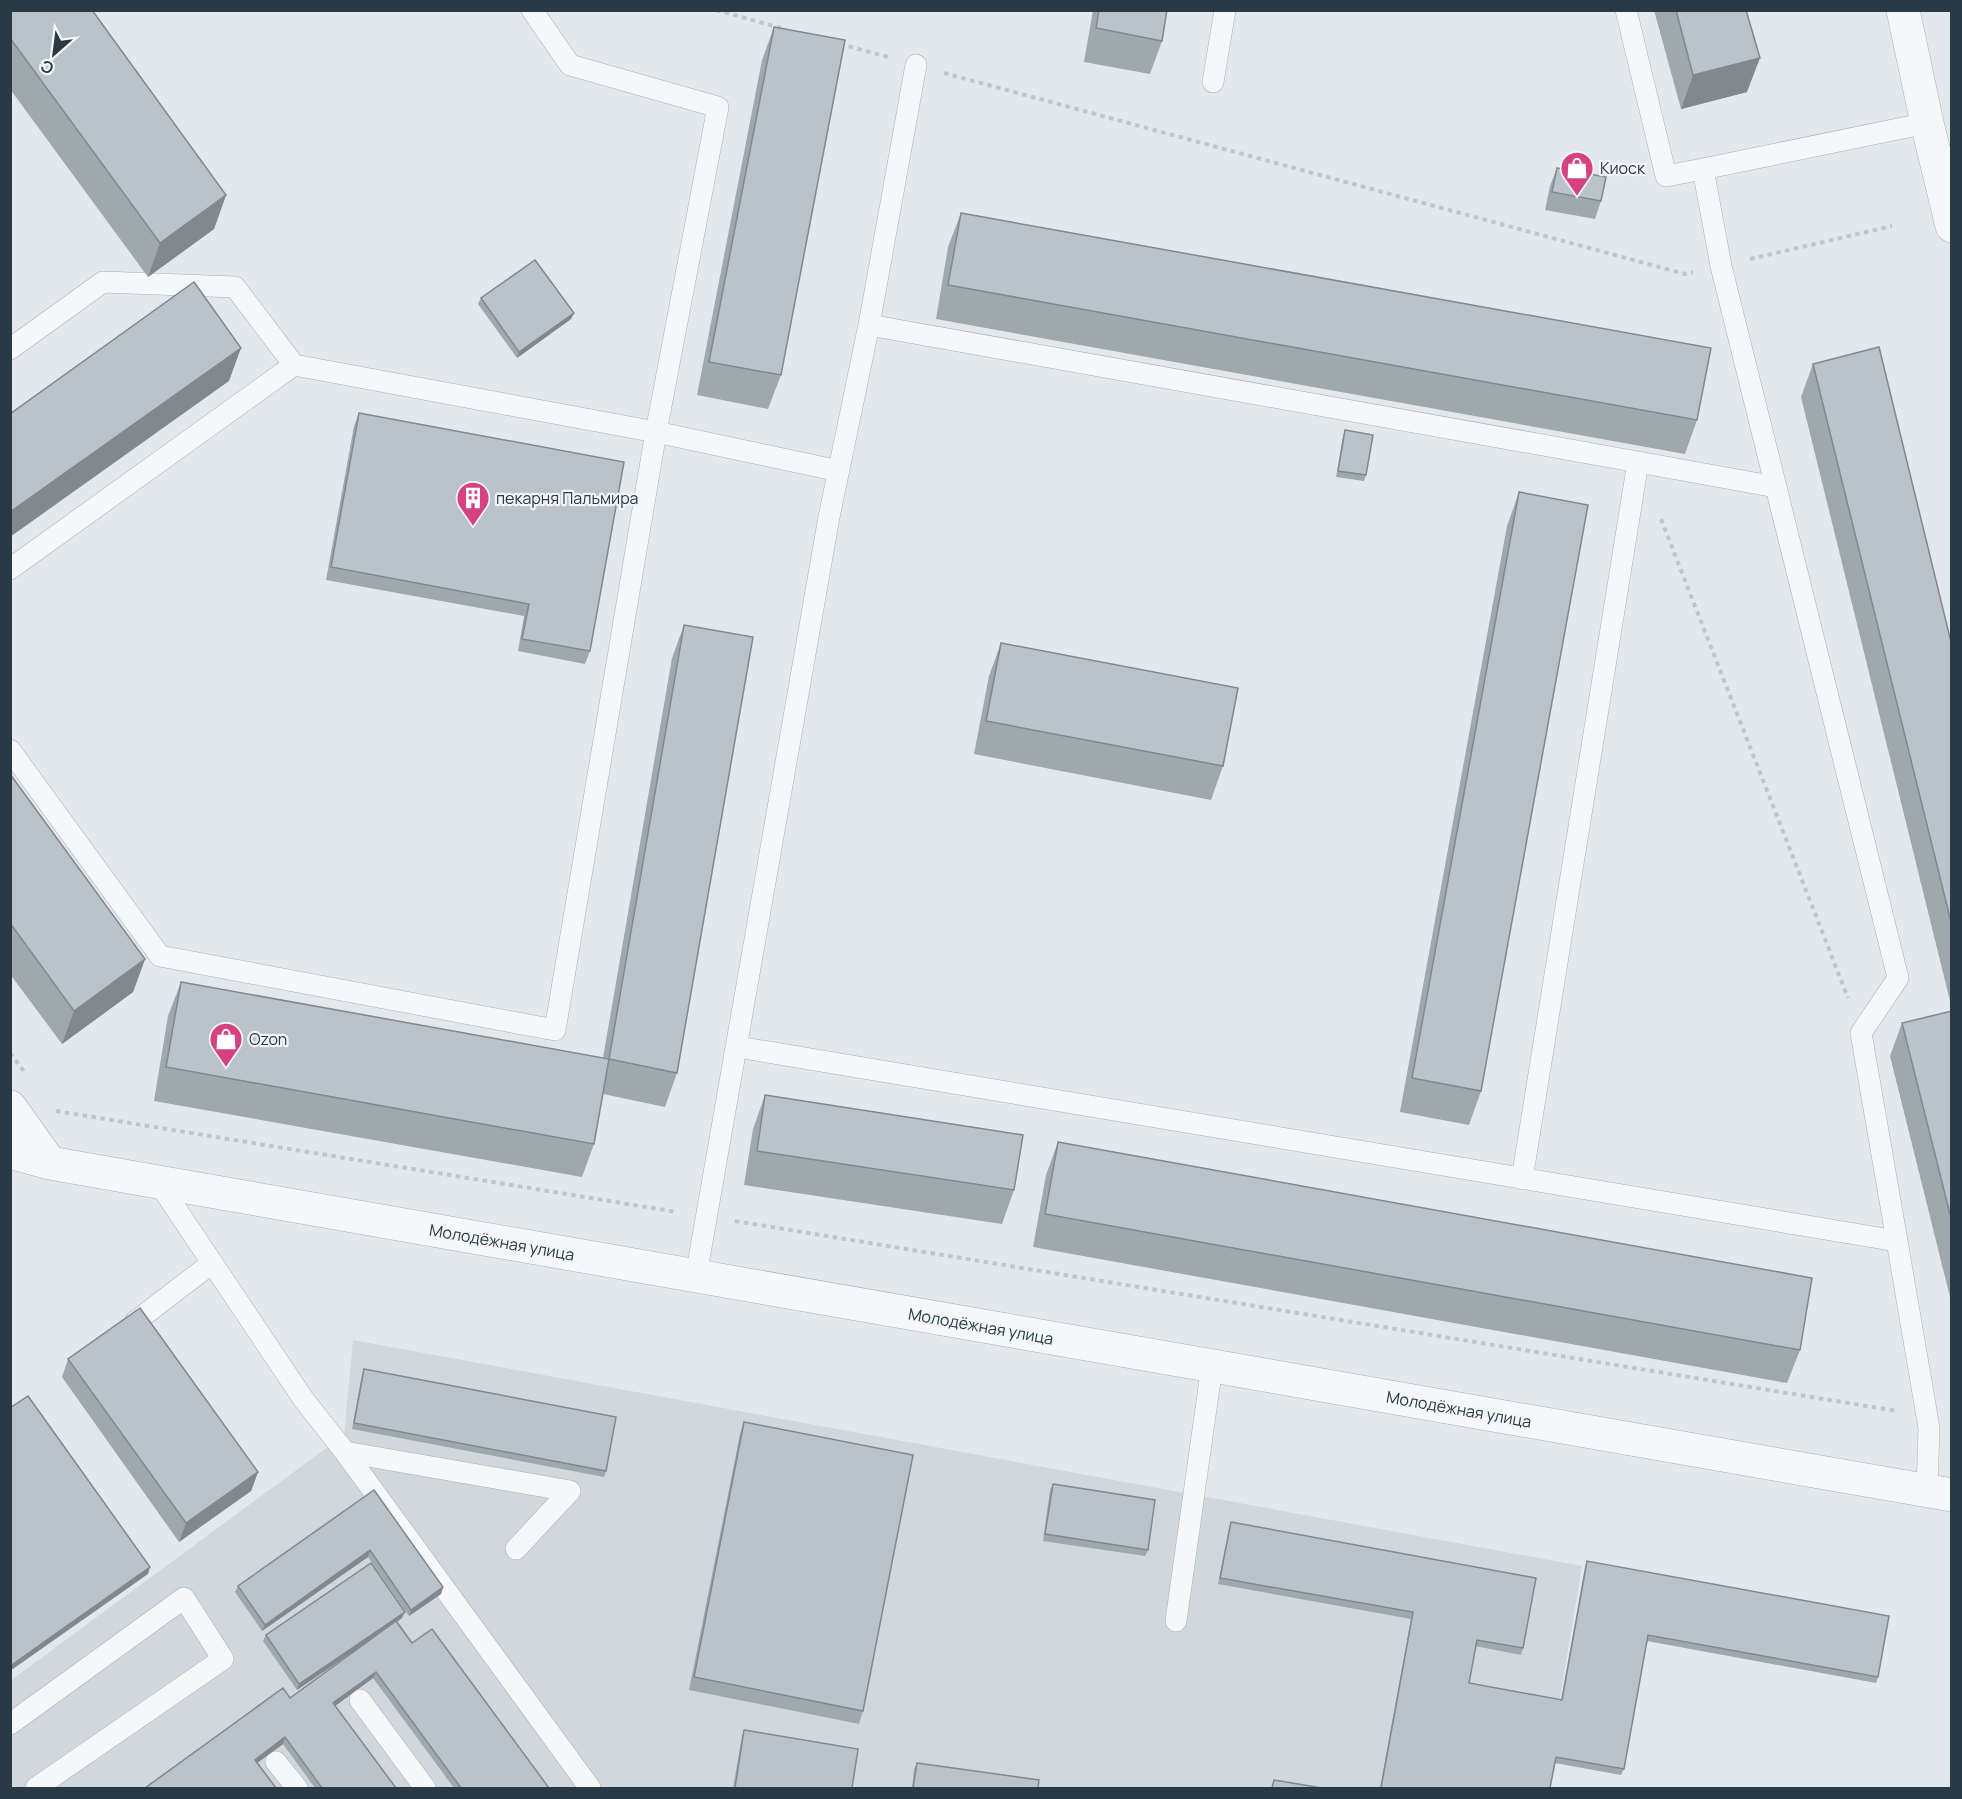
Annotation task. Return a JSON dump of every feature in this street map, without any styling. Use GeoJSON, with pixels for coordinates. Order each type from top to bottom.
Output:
{"type":"FeatureCollection","features":[{"type":"Feature","properties":{"kind":"street"},"geometry":{"type":"LineString","coordinates":[[1903,10],[1952,226]]}},
{"type":"Feature","properties":{"kind":"street"},"geometry":{"type":"LineString","coordinates":[[10,1107],[50,1163]]}},
{"type":"Feature","properties":{"kind":"street","name":"Молодёжная улица"},"geometry":{"type":"LineString","coordinates":[[10,1152],[50,1163],[1939,1493]]}},
{"type":"Feature","properties":{"kind":"lane"},"geometry":{"type":"LineString","coordinates":[[10,750],[160,956],[555,1030],[656,432],[718,107],[570,65],[532,10]]}},
{"type":"Feature","properties":{"kind":"lane"},"geometry":{"type":"LineString","coordinates":[[1214,82],[1225,10]]}},
{"type":"Feature","properties":{"kind":"lane"},"geometry":{"type":"LineString","coordinates":[[1626,10],[1666,176],[1927,123]]}},
{"type":"Feature","properties":{"kind":"lane"},"geometry":{"type":"LineString","coordinates":[[696,1276],[839,471],[916,65]]}},
{"type":"Feature","properties":{"kind":"lane"},"geometry":{"type":"LineString","coordinates":[[1702,169],[1721,266],[1898,978],[1861,1033],[1939,1493]]}},
{"type":"Feature","properties":{"kind":"lane"},"geometry":{"type":"LineString","coordinates":[[10,349],[103,282],[234,287],[294,365],[656,432],[839,471]]}},
{"type":"Feature","properties":{"kind":"lane"},"geometry":{"type":"LineString","coordinates":[[868,325],[1776,487]]}},
{"type":"Feature","properties":{"kind":"lane"},"geometry":{"type":"LineString","coordinates":[[10,569],[294,365]]}},
{"type":"Feature","properties":{"kind":"lane"},"geometry":{"type":"LineString","coordinates":[[1521,1179],[1638,462]]}},
{"type":"Feature","properties":{"kind":"lane"},"geometry":{"type":"LineString","coordinates":[[738,1047],[1897,1241]]}},
{"type":"Feature","properties":{"kind":"lane"},"geometry":{"type":"LineString","coordinates":[[158,1182],[304,1400],[345,1452],[590,1788]]}},
{"type":"Feature","properties":{"kind":"lane"},"geometry":{"type":"LineString","coordinates":[[135,1322],[212,1263]]}},
{"type":"Feature","properties":{"kind":"lane"},"geometry":{"type":"LineString","coordinates":[[1176,1621],[1212,1366]]}},
{"type":"Feature","properties":{"kind":"lane"},"geometry":{"type":"LineString","coordinates":[[345,1452],[570,1491],[516,1549]]}},
{"type":"Feature","properties":{"kind":"lane"},"geometry":{"type":"LineString","coordinates":[[10,1724],[184,1598],[223,1659],[36,1788]]}},
{"type":"Feature","properties":{"kind":"lane"},"geometry":{"type":"LineString","coordinates":[[360,1700],[425,1788]]}},
{"type":"Feature","properties":{"kind":"lane"},"geometry":{"type":"LineString","coordinates":[[276,1762],[297,1788]]}},
{"type":"Feature","properties":{"kind":"path"},"geometry":{"type":"LineString","coordinates":[[716,10],[783,28]]}},
{"type":"Feature","properties":{"kind":"path"},"geometry":{"type":"LineString","coordinates":[[838,44],[1685,274],[1892,226]]}},
{"type":"Feature","properties":{"kind":"path"},"geometry":{"type":"LineString","coordinates":[[1660,517],[1861,1033]]}},
{"type":"Feature","properties":{"kind":"path"},"geometry":{"type":"LineString","coordinates":[[10,1053],[30,1082]]}},
{"type":"Feature","properties":{"kind":"path"},"geometry":{"type":"LineString","coordinates":[[51,1110],[1927,1416]]}},
{"type":"Feature","properties":{"kind":"shaded area"},"geometry":{"type":"Polygon","coordinates":[[[353,1340],[1582,1566],[1545,1788],[11,1788],[10,1681],[344,1435],[353,1340]]]}},
{"type":"Feature","properties":{"kind":"building"},"geometry":{"type":"Polygon","coordinates":[[[10,10],[92,10],[226,195],[160,243],[10,38],[10,10]]]}},
{"type":"Feature","properties":{"kind":"building"},"geometry":{"type":"Polygon","coordinates":[[[1099,10],[1167,10],[1162,41],[1096,28],[1099,10]]]}},
{"type":"Feature","properties":{"kind":"building"},"geometry":{"type":"Polygon","coordinates":[[[1676,10],[1746,10],[1760,58],[1693,75],[1676,10]]]}},
{"type":"Feature","properties":{"kind":"building"},"geometry":{"type":"Polygon","coordinates":[[[774,27],[845,40],[781,375],[709,362],[774,27]]]}},
{"type":"Feature","properties":{"kind":"building"},"geometry":{"type":"Polygon","coordinates":[[[1557,168],[1606,177],[1601,201],[1552,192],[1557,168]]]}},
{"type":"Feature","properties":{"kind":"building"},"geometry":{"type":"Polygon","coordinates":[[[961,213],[1711,348],[1697,420],[948,285],[961,213]]]}},
{"type":"Feature","properties":{"kind":"building"},"geometry":{"type":"Polygon","coordinates":[[[535,260],[574,313],[519,352],[481,298],[535,260]]]}},
{"type":"Feature","properties":{"kind":"building"},"geometry":{"type":"Polygon","coordinates":[[[194,282],[241,348],[10,512],[10,414],[194,282]]]}},
{"type":"Feature","properties":{"kind":"building"},"geometry":{"type":"Polygon","coordinates":[[[1879,347],[1952,646],[1952,926],[1813,364],[1879,347]]]}},
{"type":"Feature","properties":{"kind":"building","name":"пекарня Пальмира"},"geometry":{"type":"Polygon","coordinates":[[[359,413],[624,462],[590,651],[522,639],[529,604],[331,567],[359,413]]]}},
{"type":"Feature","properties":{"kind":"building"},"geometry":{"type":"Polygon","coordinates":[[[1345,430],[1373,435],[1366,475],[1338,471],[1345,430]]]}},
{"type":"Feature","properties":{"kind":"building"},"geometry":{"type":"Polygon","coordinates":[[[1519,492],[1588,505],[1481,1091],[1412,1078],[1519,492]]]}},
{"type":"Feature","properties":{"kind":"building"},"geometry":{"type":"Polygon","coordinates":[[[684,625],[753,637],[677,1073],[609,1059],[684,625]]]}},
{"type":"Feature","properties":{"kind":"building"},"geometry":{"type":"Polygon","coordinates":[[[1001,643],[1238,688],[1223,766],[986,721],[1001,643]]]}},
{"type":"Feature","properties":{"kind":"building"},"geometry":{"type":"Polygon","coordinates":[[[10,774],[145,959],[74,1011],[10,923],[10,774]]]}},
{"type":"Feature","properties":{"kind":"building"},"geometry":{"type":"Polygon","coordinates":[[[181,982],[609,1059],[594,1144],[166,1067],[181,982]]]}},
{"type":"Feature","properties":{"kind":"building"},"geometry":{"type":"Polygon","coordinates":[[[1952,1011],[1952,1222],[1902,1023],[1952,1011]]]}},
{"type":"Feature","properties":{"kind":"building"},"geometry":{"type":"Polygon","coordinates":[[[765,1095],[1023,1135],[1014,1190],[757,1151],[765,1095]]]}},
{"type":"Feature","properties":{"kind":"building"},"geometry":{"type":"Polygon","coordinates":[[[1058,1142],[1812,1278],[1800,1350],[1045,1214],[1058,1142]]]}},
{"type":"Feature","properties":{"kind":"building"},"geometry":{"type":"Polygon","coordinates":[[[140,1308],[258,1472],[186,1523],[68,1359],[140,1308]]]}},
{"type":"Feature","properties":{"kind":"building"},"geometry":{"type":"Polygon","coordinates":[[[364,1369],[616,1417],[606,1471],[354,1423],[364,1369]]]}},
{"type":"Feature","properties":{"kind":"building"},"geometry":{"type":"Polygon","coordinates":[[[28,1396],[150,1567],[10,1666],[10,1408],[28,1396]]]}},
{"type":"Feature","properties":{"kind":"building"},"geometry":{"type":"Polygon","coordinates":[[[744,1422],[913,1455],[863,1711],[694,1677],[744,1422]]]}},
{"type":"Feature","properties":{"kind":"building"},"geometry":{"type":"Polygon","coordinates":[[[1053,1484],[1155,1500],[1148,1550],[1045,1534],[1053,1484]]]}},
{"type":"Feature","properties":{"kind":"building"},"geometry":{"type":"Polygon","coordinates":[[[374,1490],[443,1587],[411,1610],[370,1550],[265,1625],[238,1586],[374,1490]]]}},
{"type":"Feature","properties":{"kind":"building"},"geometry":{"type":"Polygon","coordinates":[[[1231,1522],[1536,1578],[1523,1648],[1477,1640],[1469,1683],[1562,1700],[1587,1561],[1889,1616],[1878,1677],[1648,1635],[1624,1769],[1556,1757],[1550,1788],[1381,1788],[1413,1612],[1220,1578],[1231,1522]]]}},
{"type":"Feature","properties":{"kind":"building"},"geometry":{"type":"Polygon","coordinates":[[[371,1563],[405,1612],[299,1684],[266,1635],[371,1563]]]}},
{"type":"Feature","properties":{"kind":"building"},"geometry":{"type":"Polygon","coordinates":[[[396,1621],[412,1643],[432,1629],[549,1788],[461,1788],[376,1672],[333,1703],[396,1788],[322,1788],[285,1737],[255,1760],[276,1788],[145,1788],[283,1688],[290,1698],[396,1621]]]}},
{"type":"Feature","properties":{"kind":"building"},"geometry":{"type":"Polygon","coordinates":[[[744,1730],[858,1749],[852,1788],[735,1788],[744,1730]]]}},
{"type":"Feature","properties":{"kind":"building"},"geometry":{"type":"Polygon","coordinates":[[[917,1763],[1039,1780],[1038,1788],[913,1788],[917,1763]]]}},
{"type":"Feature","properties":{"kind":"building"},"geometry":{"type":"Polygon","coordinates":[[[1274,1780],[1322,1788],[1272,1788],[1274,1780]]]}},
{"type":"Feature","properties":{"kind":"place","name":"Киоск"},"geometry":{"type":"Point","coordinates":[1577,197]}},
{"type":"Feature","properties":{"kind":"place","name":"пекарня Пальмира"},"geometry":{"type":"Point","coordinates":[473,527]}},
{"type":"Feature","properties":{"kind":"place","name":"Ozon"},"geometry":{"type":"Point","coordinates":[226,1068]}}]}
